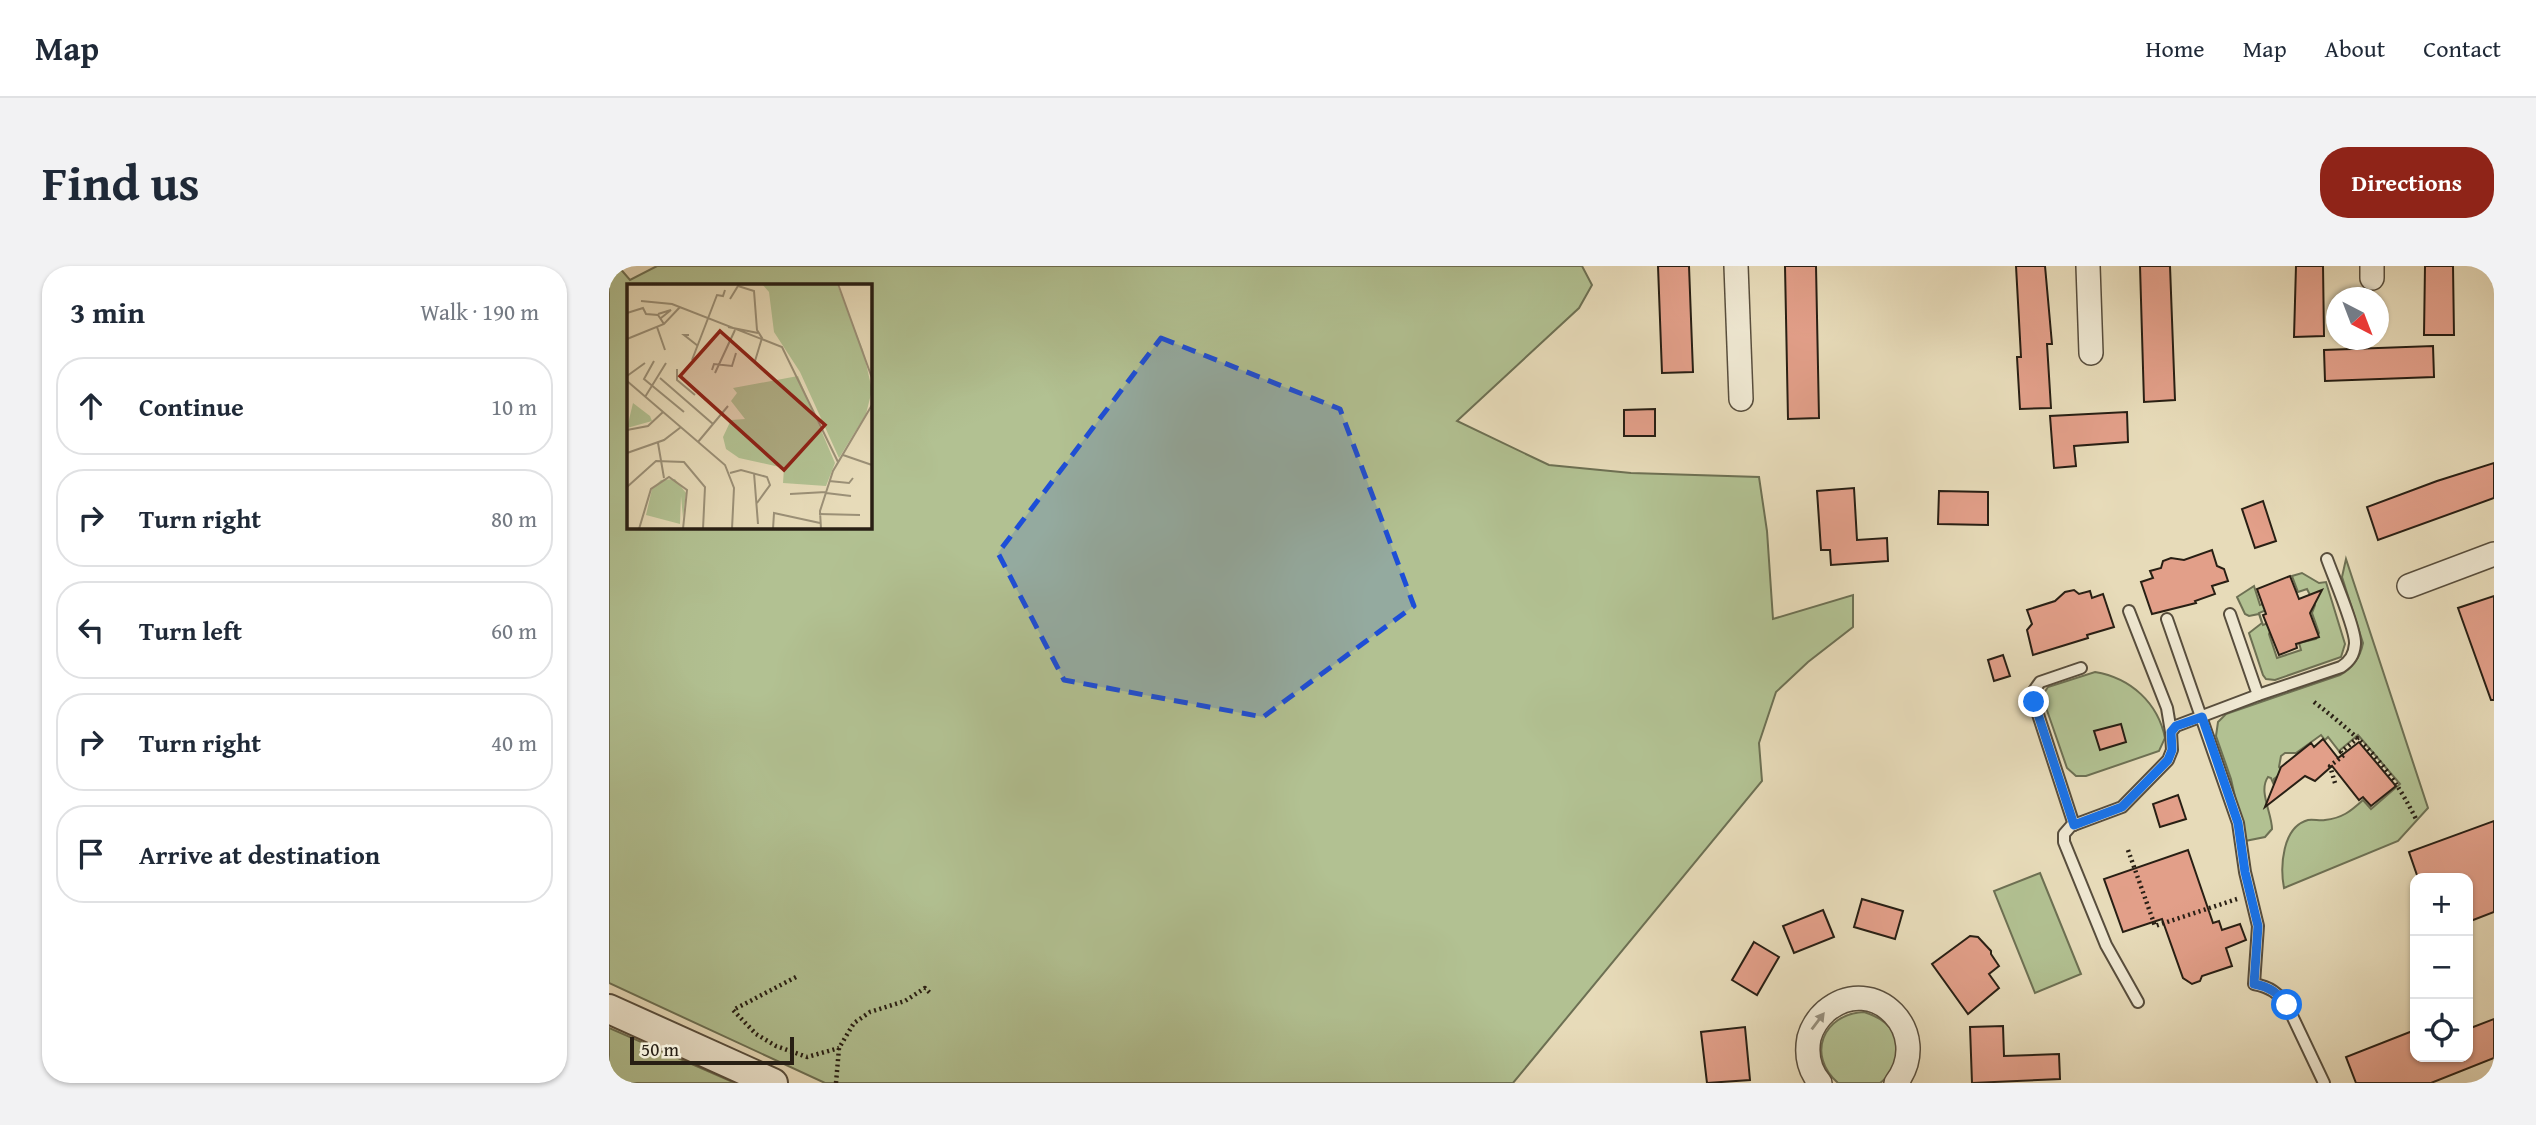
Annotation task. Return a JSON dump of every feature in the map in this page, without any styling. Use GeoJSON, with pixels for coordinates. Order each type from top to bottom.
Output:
{"type":"FeatureCollection","features":[{"type":"Feature","properties":{"kind":"street"},"geometry":{"type":"LineString","coordinates":[[1736,266],[1741,399]]}},
{"type":"Feature","properties":{"kind":"street"},"geometry":{"type":"LineString","coordinates":[[2088,266],[2091,353]]}},
{"type":"Feature","properties":{"kind":"street"},"geometry":{"type":"LineString","coordinates":[[2409,586],[2494,554]]}},
{"type":"Feature","properties":{"kind":"street"},"geometry":{"type":"LineString","coordinates":[[1820,1083],[1809,1065],[1807,1048],[1811,1031],[1819,1016],[1833,1005],[1848,999],[1880,1003],[1894,1013],[1904,1026],[1909,1042],[1908,1058],[1903,1074],[1896,1083]]}},
{"type":"Feature","properties":{"kind":"street"},"geometry":{"type":"LineString","coordinates":[[609,1009],[773,1083]]}},
{"type":"Feature","properties":{"kind":"lane"},"geometry":{"type":"LineString","coordinates":[[2171,732],[2176,726],[2341,667],[2349,661],[2355,639],[2326,559]]}},
{"type":"Feature","properties":{"kind":"lane"},"geometry":{"type":"LineString","coordinates":[[2129,611],[2167,708],[2172,750],[2168,760],[2122,807],[2074,825],[2064,834],[2064,842],[2106,945],[2138,1002]]}},
{"type":"Feature","properties":{"kind":"lane"},"geometry":{"type":"LineString","coordinates":[[2230,614],[2257,695]]}},
{"type":"Feature","properties":{"kind":"lane"},"geometry":{"type":"LineString","coordinates":[[2167,619],[2238,823],[2259,939],[2254,984],[2267,986],[2287,1005],[2324,1083]]}},
{"type":"Feature","properties":{"kind":"lane"},"geometry":{"type":"LineString","coordinates":[[2074,825],[2033,692],[2040,682],[2081,668]]}},
{"type":"Feature","properties":{"kind":"path"},"geometry":{"type":"LineString","coordinates":[[2314,702],[2359,737],[2401,788],[2416,819]]}},
{"type":"Feature","properties":{"kind":"path"},"geometry":{"type":"LineString","coordinates":[[2335,783],[2330,766],[2344,755],[2341,752],[2359,737]]}},
{"type":"Feature","properties":{"kind":"path"},"geometry":{"type":"LineString","coordinates":[[2128,850],[2155,926],[2251,895]]}},
{"type":"Feature","properties":{"kind":"path"},"geometry":{"type":"LineString","coordinates":[[796,977],[733,1010],[756,1034],[776,1046],[807,1057],[839,1048]]}},
{"type":"Feature","properties":{"kind":"path"},"geometry":{"type":"LineString","coordinates":[[836,1083],[839,1048],[854,1023],[870,1012],[905,1001],[925,988],[931,994]]}},
{"type":"Feature","properties":{"kind":"highlighted area"},"geometry":{"type":"Polygon","coordinates":[[[1161,338],[1340,409],[1414,606],[1263,717],[1064,680],[998,553],[1161,338]]]}},
{"type":"Feature","properties":{"kind":"green space"},"geometry":{"type":"Polygon","coordinates":[[[609,266],[618,266],[630,280],[657,266],[1582,266],[1592,285],[1579,308],[1457,421],[1549,465],[1631,473],[1759,477],[1767,531],[1773,619],[1853,595],[1853,627],[1808,662],[1776,692],[1759,743],[1762,781],[1513,1083],[825,1083],[609,983],[609,266]]]}},
{"type":"Feature","properties":{"kind":"green space"},"geometry":{"type":"Polygon","coordinates":[[[2346,559],[2428,808],[2398,841],[2284,888],[2282,870],[2285,849],[2288,839],[2299,824],[2308,820],[2341,816],[2363,800],[2371,809],[2400,784],[2358,735],[2339,751],[2328,737],[2325,740],[2321,735],[2296,753],[2285,753],[2281,756],[2279,767],[2283,772],[2274,779],[2274,785],[2268,777],[2264,789],[2272,829],[2265,837],[2245,841],[2231,779],[2216,736],[2218,722],[2226,714],[2340,675],[2355,662],[2363,643],[2342,577],[2346,559]]]}},
{"type":"Feature","properties":{"kind":"green space"},"geometry":{"type":"Polygon","coordinates":[[[2302,573],[2319,583],[2326,582],[2345,644],[2341,657],[2275,680],[2266,679],[2249,633],[2262,623],[2259,614],[2245,614],[2237,597],[2254,586],[2260,605],[2269,602],[2271,608],[2259,613],[2263,625],[2271,622],[2269,634],[2277,658],[2301,650],[2299,643],[2316,639],[2319,633],[2312,613],[2315,605],[2307,589],[2298,592],[2292,576],[2302,573]]]}},
{"type":"Feature","properties":{"kind":"green space"},"geometry":{"type":"Polygon","coordinates":[[[2095,672],[2120,680],[2141,694],[2156,714],[2165,738],[2159,751],[2086,776],[2076,776],[2067,768],[2042,696],[2048,687],[2095,672]]]}},
{"type":"Feature","properties":{"kind":"green space"},"geometry":{"type":"Polygon","coordinates":[[[2040,873],[2081,974],[2035,993],[1994,891],[2040,873]]]}},
{"type":"Feature","properties":{"kind":"green space"},"geometry":{"type":"Polygon","coordinates":[[[1864,1012],[1883,1021],[1894,1034],[1897,1042],[1895,1060],[1888,1076],[1880,1083],[1838,1083],[1828,1072],[1823,1060],[1821,1049],[1824,1038],[1829,1028],[1838,1020],[1850,1014],[1864,1012]]]}},
{"type":"Feature","properties":{"kind":"green space"},"geometry":{"type":"Polygon","coordinates":[[[609,1028],[735,1083],[609,1083],[609,1028]]]}},
{"type":"Feature","properties":{"kind":"building"},"geometry":{"type":"Polygon","coordinates":[[[1658,266],[1689,266],[1693,372],[1662,373],[1658,266]]]}},
{"type":"Feature","properties":{"kind":"building"},"geometry":{"type":"Polygon","coordinates":[[[1785,266],[1816,266],[1819,418],[1788,419],[1785,266]]]}},
{"type":"Feature","properties":{"kind":"building"},"geometry":{"type":"Polygon","coordinates":[[[2016,266],[2045,266],[2052,344],[2047,344],[2051,408],[2020,409],[2017,357],[2021,357],[2016,266]]]}},
{"type":"Feature","properties":{"kind":"building"},"geometry":{"type":"Polygon","coordinates":[[[2140,266],[2170,266],[2175,400],[2144,402],[2140,266]]]}},
{"type":"Feature","properties":{"kind":"building"},"geometry":{"type":"Polygon","coordinates":[[[2296,266],[2323,266],[2324,336],[2294,337],[2296,266]]]}},
{"type":"Feature","properties":{"kind":"building"},"geometry":{"type":"Polygon","coordinates":[[[2425,266],[2453,266],[2454,335],[2424,335],[2425,266]]]}},
{"type":"Feature","properties":{"kind":"building"},"geometry":{"type":"Polygon","coordinates":[[[2433,346],[2434,377],[2325,381],[2324,350],[2389,350],[2389,348],[2433,346]]]}},
{"type":"Feature","properties":{"kind":"building"},"geometry":{"type":"Polygon","coordinates":[[[1655,409],[1655,436],[1624,436],[1624,410],[1655,409]]]}},
{"type":"Feature","properties":{"kind":"building"},"geometry":{"type":"Polygon","coordinates":[[[2127,412],[2128,442],[2074,446],[2076,466],[2054,468],[2050,416],[2127,412]]]}},
{"type":"Feature","properties":{"kind":"building"},"geometry":{"type":"Polygon","coordinates":[[[2494,463],[2494,498],[2378,540],[2367,507],[2494,463]]]}},
{"type":"Feature","properties":{"kind":"building"},"geometry":{"type":"Polygon","coordinates":[[[1854,488],[1857,540],[1887,538],[1888,561],[1831,565],[1830,550],[1821,550],[1817,491],[1854,488]]]}},
{"type":"Feature","properties":{"kind":"building"},"geometry":{"type":"Polygon","coordinates":[[[1939,491],[1988,492],[1988,525],[1938,524],[1939,491]]]}},
{"type":"Feature","properties":{"kind":"building"},"geometry":{"type":"Polygon","coordinates":[[[2263,501],[2276,541],[2255,548],[2242,509],[2263,501]]]}},
{"type":"Feature","properties":{"kind":"building"},"geometry":{"type":"Polygon","coordinates":[[[2212,550],[2217,566],[2224,569],[2228,581],[2212,586],[2215,594],[2195,601],[2196,603],[2152,614],[2141,582],[2153,578],[2150,571],[2161,568],[2163,561],[2171,558],[2184,560],[2212,550]]]}},
{"type":"Feature","properties":{"kind":"building"},"geometry":{"type":"Polygon","coordinates":[[[2290,576],[2299,599],[2322,590],[2310,613],[2319,637],[2296,644],[2297,648],[2279,655],[2263,615],[2266,614],[2257,589],[2290,576]]]}},
{"type":"Feature","properties":{"kind":"building"},"geometry":{"type":"Polygon","coordinates":[[[2074,590],[2079,594],[2090,591],[2092,598],[2103,594],[2114,627],[2033,655],[2027,630],[2032,624],[2027,610],[2055,601],[2065,592],[2074,590]]]}},
{"type":"Feature","properties":{"kind":"building"},"geometry":{"type":"Polygon","coordinates":[[[2494,596],[2494,700],[2491,700],[2458,608],[2494,596]]]}},
{"type":"Feature","properties":{"kind":"building"},"geometry":{"type":"Polygon","coordinates":[[[2003,655],[2010,676],[1994,681],[1988,660],[2003,655]]]}},
{"type":"Feature","properties":{"kind":"building"},"geometry":{"type":"Polygon","coordinates":[[[2121,724],[2126,742],[2100,750],[2094,731],[2121,724]]]}},
{"type":"Feature","properties":{"kind":"building"},"geometry":{"type":"Polygon","coordinates":[[[2323,739],[2338,758],[2359,742],[2396,786],[2371,806],[2363,797],[2359,800],[2332,766],[2315,781],[2305,776],[2265,807],[2281,767],[2311,743],[2314,747],[2323,739]]]}},
{"type":"Feature","properties":{"kind":"building"},"geometry":{"type":"Polygon","coordinates":[[[2178,795],[2186,819],[2160,827],[2153,804],[2178,795]]]}},
{"type":"Feature","properties":{"kind":"building"},"geometry":{"type":"Polygon","coordinates":[[[2494,821],[2494,912],[2473,920],[2473,873],[2416,873],[2409,852],[2494,821]]]}},
{"type":"Feature","properties":{"kind":"building"},"geometry":{"type":"Polygon","coordinates":[[[2188,850],[2213,923],[2219,921],[2222,930],[2240,924],[2246,940],[2226,948],[2232,966],[2202,976],[2200,981],[2192,984],[2183,978],[2162,919],[2123,932],[2104,879],[2188,850]]]}},
{"type":"Feature","properties":{"kind":"building"},"geometry":{"type":"Polygon","coordinates":[[[1862,899],[1903,911],[1895,939],[1854,927],[1862,899]]]}},
{"type":"Feature","properties":{"kind":"building"},"geometry":{"type":"Polygon","coordinates":[[[1823,910],[1834,937],[1794,953],[1783,926],[1823,910]]]}},
{"type":"Feature","properties":{"kind":"building"},"geometry":{"type":"Polygon","coordinates":[[[1970,936],[1978,937],[1991,951],[1999,966],[1989,974],[1999,988],[1968,1014],[1932,964],[1970,936]]]}},
{"type":"Feature","properties":{"kind":"building"},"geometry":{"type":"Polygon","coordinates":[[[1754,942],[1779,957],[1757,995],[1732,980],[1754,942]]]}},
{"type":"Feature","properties":{"kind":"building"},"geometry":{"type":"Polygon","coordinates":[[[2494,1019],[2494,1058],[2431,1083],[2356,1083],[2346,1057],[2410,1032],[2410,1062],[2473,1062],[2473,1027],[2494,1019]]]}},
{"type":"Feature","properties":{"kind":"building"},"geometry":{"type":"Polygon","coordinates":[[[2003,1026],[2004,1056],[2059,1054],[2060,1079],[1972,1083],[1970,1027],[2003,1026]]]}},
{"type":"Feature","properties":{"kind":"building"},"geometry":{"type":"Polygon","coordinates":[[[1745,1027],[1750,1080],[1707,1083],[1701,1032],[1745,1027]]]}},
{"type":"Feature","properties":{"kind":"route"},"geometry":{"type":"LineString","coordinates":[[2034,702],[2074,825],[2122,807],[2168,760],[2172,750],[2171,732],[2176,726],[2202,717],[2238,823],[2245,872],[2258,926],[2254,984],[2267,986],[2287,1005]]}}]}
